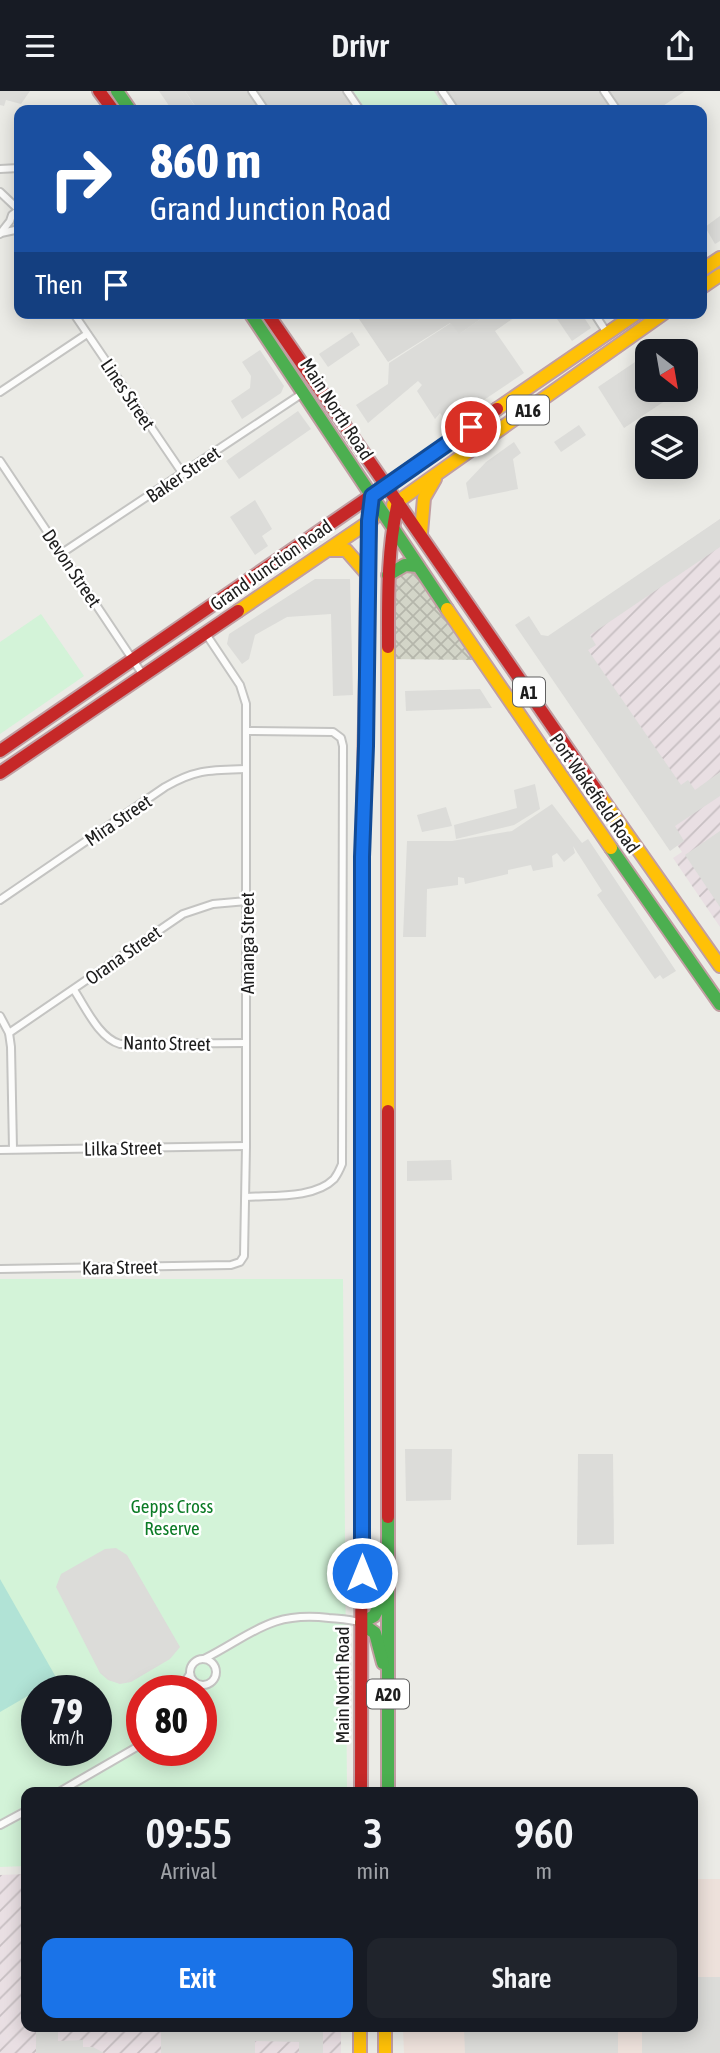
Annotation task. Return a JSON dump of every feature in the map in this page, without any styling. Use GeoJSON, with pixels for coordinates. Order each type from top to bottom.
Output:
{"type":"FeatureCollection","features":[{"type":"Feature","properties":{"kind":"highway","name":"Main North Road"},"geometry":{"type":"LineString","coordinates":[[254,319],[372,496],[367,574],[362,857],[361,1787]]}},
{"type":"Feature","properties":{"kind":"highway","name":"Main North Road"},"geometry":{"type":"LineString","coordinates":[[271,319],[386,486]]}},
{"type":"Feature","properties":{"kind":"highway","name":"Grand Junction Road"},"geometry":{"type":"LineString","coordinates":[[0,751],[628,319]]}},
{"type":"Feature","properties":{"kind":"highway","name":"Grand Junction Road"},"geometry":{"type":"LineString","coordinates":[[0,773],[439,474],[656,319]]}},
{"type":"Feature","properties":{"kind":"highway"},"geometry":{"type":"LineString","coordinates":[[607,333],[617,347]]}},
{"type":"Feature","properties":{"kind":"highway"},"geometry":{"type":"LineString","coordinates":[[421,533],[424,498],[439,474]]}},
{"type":"Feature","properties":{"kind":"highway","name":"Port Wakefield Road"},"geometry":{"type":"LineString","coordinates":[[386,486],[720,966]]}},
{"type":"Feature","properties":{"kind":"highway","name":"Port Wakefield Road"},"geometry":{"type":"LineString","coordinates":[[372,496],[512,707],[720,1005]]}},
{"type":"Feature","properties":{"kind":"highway","name":"A20"},"geometry":{"type":"LineString","coordinates":[[388,1787],[388,575],[392,527],[398,502]]}},
{"type":"Feature","properties":{"kind":"highway"},"geometry":{"type":"LineString","coordinates":[[327,550],[346,550],[367,574]]}},
{"type":"Feature","properties":{"kind":"highway"},"geometry":{"type":"LineString","coordinates":[[388,575],[405,565],[418,566]]}},
{"type":"Feature","properties":{"kind":"highway"},"geometry":{"type":"LineString","coordinates":[[182,625],[206,634],[205,610]]}},
{"type":"Feature","properties":{"kind":"highway"},"geometry":{"type":"LineString","coordinates":[[512,707],[531,695]]}},
{"type":"Feature","properties":{"kind":"highway"},"geometry":{"type":"LineString","coordinates":[[366,746],[388,746]]}},
{"type":"Feature","properties":{"kind":"highway"},"geometry":{"type":"LineString","coordinates":[[692,966],[711,953]]}},
{"type":"Feature","properties":{"kind":"highway"},"geometry":{"type":"LineString","coordinates":[[387,1671],[374,1633],[361,1623],[373,1616],[388,1591]]}},
{"type":"Feature","properties":{"kind":"highway"},"geometry":{"type":"LineString","coordinates":[[360,2032],[360,2053]]}},
{"type":"Feature","properties":{"kind":"highway"},"geometry":{"type":"LineString","coordinates":[[385,2032],[385,2053]]}},
{"type":"Feature","properties":{"kind":"street"},"geometry":{"type":"LineString","coordinates":[[0,192],[14,207]]}},
{"type":"Feature","properties":{"kind":"street"},"geometry":{"type":"LineString","coordinates":[[8,202],[14,224]]}},
{"type":"Feature","properties":{"kind":"street"},"geometry":{"type":"LineString","coordinates":[[0,234],[14,215]]}},
{"type":"Feature","properties":{"kind":"street","name":"Lines Street"},"geometry":{"type":"LineString","coordinates":[[77,319],[183,474]]}},
{"type":"Feature","properties":{"kind":"street"},"geometry":{"type":"LineString","coordinates":[[598,319],[607,333]]}},
{"type":"Feature","properties":{"kind":"street"},"geometry":{"type":"LineString","coordinates":[[0,392],[87,334]]}},
{"type":"Feature","properties":{"kind":"street","name":"Baker Street"},"geometry":{"type":"LineString","coordinates":[[62,553],[303,393]]}},
{"type":"Feature","properties":{"kind":"street","name":"Devon Street"},"geometry":{"type":"LineString","coordinates":[[1,466],[143,676]]}},
{"type":"Feature","properties":{"kind":"street","name":"Amanga Street"},"geometry":{"type":"LineString","coordinates":[[206,634],[240,685],[246,704],[246,1245],[240,1262]]}},
{"type":"Feature","properties":{"kind":"street"},"geometry":{"type":"LineString","coordinates":[[246,1198],[319,1188],[334,1179],[342,1164],[341,738],[333,732],[247,731]]}},
{"type":"Feature","properties":{"kind":"street","name":"Mira Street"},"geometry":{"type":"LineString","coordinates":[[0,900],[165,787],[187,775],[203,770],[246,769]]}},
{"type":"Feature","properties":{"kind":"street","name":"Orana Street"},"geometry":{"type":"LineString","coordinates":[[9,1033],[183,914],[213,904],[247,901]]}},
{"type":"Feature","properties":{"kind":"street","name":"Nanto Street"},"geometry":{"type":"LineString","coordinates":[[74,990],[111,1042],[246,1043]]}},
{"type":"Feature","properties":{"kind":"street"},"geometry":{"type":"LineString","coordinates":[[0,1016],[9,1033],[13,1149]]}},
{"type":"Feature","properties":{"kind":"street","name":"Lilka Street"},"geometry":{"type":"LineString","coordinates":[[0,1150],[246,1146]]}},
{"type":"Feature","properties":{"kind":"street","name":"Kara Street"},"geometry":{"type":"LineString","coordinates":[[0,1269],[231,1265],[240,1262]]}},
{"type":"Feature","properties":{"kind":"street"},"geometry":{"type":"LineString","coordinates":[[190,1674],[194,1663],[224,1649],[268,1622],[283,1618],[320,1617],[361,1623]]}},
{"type":"Feature","properties":{"kind":"street"},"geometry":{"type":"LineString","coordinates":[[215,1675],[215,1668],[224,1649]]}},
{"type":"Feature","properties":{"kind":"street"},"geometry":{"type":"LineString","coordinates":[[204,1659],[211,1662],[215,1668]]}},
{"type":"Feature","properties":{"kind":"street"},"geometry":{"type":"LineString","coordinates":[[69,1787],[126,1753]]}},
{"type":"Feature","properties":{"kind":"street"},"geometry":{"type":"LineString","coordinates":[[0,1825],[21,1814]]}},
{"type":"Feature","properties":{"kind":"shaded area"},"geometry":{"type":"Polygon","coordinates":[[[0,91],[30,91],[21,104],[6,100],[4,106],[0,105],[0,91]]]}},
{"type":"Feature","properties":{"kind":"shaded area"},"geometry":{"type":"Polygon","coordinates":[[[159,91],[185,91],[194,105],[169,105],[159,91]]]}},
{"type":"Feature","properties":{"kind":"shaded area"},"geometry":{"type":"Polygon","coordinates":[[[185,91],[685,91],[664,105],[195,105],[185,91]]]}},
{"type":"Feature","properties":{"kind":"shaded area"},"geometry":{"type":"Polygon","coordinates":[[[720,216],[720,241],[715,244],[707,226],[720,216]]]}},
{"type":"Feature","properties":{"kind":"shaded area"},"geometry":{"type":"Polygon","coordinates":[[[359,319],[481,319],[458,335],[450,323],[388,362],[359,319]]]}},
{"type":"Feature","properties":{"kind":"shaded area"},"geometry":{"type":"Polygon","coordinates":[[[480,319],[512,319],[495,331],[524,373],[448,424],[440,413],[435,419],[417,391],[422,385],[418,381],[368,423],[356,405],[388,384],[389,363],[451,323],[459,334],[480,319]]]}},
{"type":"Feature","properties":{"kind":"shaded area"},"geometry":{"type":"Polygon","coordinates":[[[557,319],[585,319],[591,328],[572,341],[557,319]]]}},
{"type":"Feature","properties":{"kind":"shaded area"},"geometry":{"type":"Polygon","coordinates":[[[352,332],[360,345],[328,367],[319,354],[352,332]]]}},
{"type":"Feature","properties":{"kind":"shaded area"},"geometry":{"type":"Polygon","coordinates":[[[260,350],[284,386],[281,393],[242,419],[231,401],[250,388],[251,376],[242,362],[260,350]]]}},
{"type":"Feature","properties":{"kind":"shaded area"},"geometry":{"type":"Polygon","coordinates":[[[635,362],[635,403],[662,403],[642,416],[635,416],[635,421],[624,428],[598,387],[635,362]]]}},
{"type":"Feature","properties":{"kind":"shaded area"},"geometry":{"type":"Polygon","coordinates":[[[298,411],[311,429],[239,479],[226,461],[298,411]]]}},
{"type":"Feature","properties":{"kind":"shaded area"},"geometry":{"type":"Polygon","coordinates":[[[579,425],[586,435],[561,452],[554,442],[579,425]]]}},
{"type":"Feature","properties":{"kind":"shaded area"},"geometry":{"type":"Polygon","coordinates":[[[514,442],[521,453],[513,459],[518,489],[469,499],[466,483],[486,462],[514,442]]]}},
{"type":"Feature","properties":{"kind":"shaded area"},"geometry":{"type":"Polygon","coordinates":[[[255,500],[272,529],[262,536],[268,546],[255,555],[230,517],[255,500]]]}},
{"type":"Feature","properties":{"kind":"shaded area"},"geometry":{"type":"Polygon","coordinates":[[[720,519],[720,927],[673,858],[682,852],[538,646],[720,519]]]}},
{"type":"Feature","properties":{"kind":"shaded area"},"geometry":{"type":"Polygon","coordinates":[[[720,519],[720,547],[590,635],[596,645],[588,650],[681,785],[688,780],[695,790],[720,772],[720,796],[675,826],[684,841],[670,851],[515,625],[529,616],[541,635],[548,636],[720,519]]]}},
{"type":"Feature","properties":{"kind":"shaded area"},"geometry":{"type":"Polygon","coordinates":[[[412,564],[480,660],[388,659],[388,575],[412,564]]]}},
{"type":"Feature","properties":{"kind":"shaded area"},"geometry":{"type":"Polygon","coordinates":[[[315,579],[350,579],[353,695],[333,696],[331,614],[287,617],[255,635],[249,659],[242,664],[227,644],[229,634],[315,579]]]}},
{"type":"Feature","properties":{"kind":"shaded area"},"geometry":{"type":"Polygon","coordinates":[[[480,689],[492,708],[406,711],[405,691],[480,689]]]}},
{"type":"Feature","properties":{"kind":"shaded area"},"geometry":{"type":"Polygon","coordinates":[[[535,784],[540,809],[514,825],[456,839],[454,825],[517,808],[514,790],[535,784]]]}},
{"type":"Feature","properties":{"kind":"shaded area"},"geometry":{"type":"Polygon","coordinates":[[[552,804],[582,843],[588,839],[676,971],[663,979],[660,975],[655,979],[597,895],[602,891],[573,846],[575,853],[564,862],[557,853],[552,856],[553,867],[533,871],[531,865],[508,870],[508,874],[465,884],[464,878],[458,877],[458,885],[427,889],[426,937],[403,937],[407,841],[452,841],[512,831],[552,804]]]}},
{"type":"Feature","properties":{"kind":"shaded area"},"geometry":{"type":"Polygon","coordinates":[[[446,807],[452,826],[422,832],[417,815],[446,807]]]}},
{"type":"Feature","properties":{"kind":"shaded area"},"geometry":{"type":"Polygon","coordinates":[[[720,831],[720,907],[685,855],[720,831]]]}},
{"type":"Feature","properties":{"kind":"shaded area"},"geometry":{"type":"Polygon","coordinates":[[[451,1160],[452,1180],[407,1181],[407,1161],[451,1160]]]}},
{"type":"Feature","properties":{"kind":"shaded area"},"geometry":{"type":"Polygon","coordinates":[[[405,1449],[452,1449],[451,1500],[406,1501],[405,1449]]]}},
{"type":"Feature","properties":{"kind":"shaded area"},"geometry":{"type":"Polygon","coordinates":[[[578,1454],[613,1454],[614,1544],[577,1545],[578,1454]]]}},
{"type":"Feature","properties":{"kind":"shaded area"},"geometry":{"type":"Polygon","coordinates":[[[116,1548],[127,1555],[180,1647],[170,1659],[143,1675],[126,1675],[126,1683],[120,1684],[112,1681],[112,1675],[100,1673],[56,1587],[61,1574],[105,1549],[116,1548]]]}},
{"type":"Feature","properties":{"kind":"shaded area"},"geometry":{"type":"Polygon","coordinates":[[[21,1874],[21,2032],[341,2032],[341,2053],[0,2053],[0,1875],[21,1874]]]}},
{"type":"Feature","properties":{"kind":"shaded area"},"geometry":{"type":"Polygon","coordinates":[[[698,1879],[720,1879],[720,2053],[404,2053],[403,2032],[698,2032],[698,1879]]]}},
{"type":"Feature","properties":{"kind":"shaded area"},"geometry":{"type":"Polygon","coordinates":[[[698,1977],[720,1977],[720,2053],[642,2053],[642,2032],[698,2032],[698,1977]]]}},
{"type":"Feature","properties":{"kind":"shaded area"},"geometry":{"type":"Polygon","coordinates":[[[36,2032],[58,2032],[58,2041],[83,2040],[83,2047],[93,2047],[104,2053],[36,2053],[36,2032]]]}},
{"type":"Feature","properties":{"kind":"shaded area"},"geometry":{"type":"Polygon","coordinates":[[[161,2032],[323,2032],[323,2053],[299,2053],[299,2042],[255,2041],[255,2053],[161,2053],[161,2032]]]}},
{"type":"Feature","properties":{"kind":"shaded area"},"geometry":{"type":"Polygon","coordinates":[[[464,2032],[618,2032],[618,2053],[465,2053],[464,2032]]]}},
{"type":"Feature","properties":{"kind":"green space"},"geometry":{"type":"Polygon","coordinates":[[[353,91],[434,91],[443,105],[363,105],[353,91]]]}},
{"type":"Feature","properties":{"kind":"green space"},"geometry":{"type":"Polygon","coordinates":[[[41,614],[84,676],[0,734],[0,642],[41,614]]]}},
{"type":"Feature","properties":{"kind":"green space","name":"Gepps Cross Reserve"},"geometry":{"type":"Polygon","coordinates":[[[0,1279],[343,1279],[347,1787],[21,1787],[21,1866],[0,1867],[0,1279]]]}},
{"type":"Feature","properties":{"kind":"green space"},"geometry":{"type":"Polygon","coordinates":[[[0,1579],[55,1675],[21,1675],[21,1700],[0,1712],[0,1579]]]}},
{"type":"Feature","properties":{"kind":"traffic: fast"},"geometry":{"type":"LineString","coordinates":[[117,91],[127,105]]}},
{"type":"Feature","properties":{"kind":"traffic: fast"},"geometry":{"type":"LineString","coordinates":[[254,319],[447,609]]}},
{"type":"Feature","properties":{"kind":"traffic: fast"},"geometry":{"type":"LineString","coordinates":[[388,575],[405,565],[418,566]]}},
{"type":"Feature","properties":{"kind":"traffic: fast"},"geometry":{"type":"LineString","coordinates":[[362,1217],[362,858],[366,678]]}},
{"type":"Feature","properties":{"kind":"traffic: fast"},"geometry":{"type":"LineString","coordinates":[[611,848],[720,1004]]}},
{"type":"Feature","properties":{"kind":"traffic: fast"},"geometry":{"type":"LineString","coordinates":[[388,1517],[388,1787]]}},
{"type":"Feature","properties":{"kind":"traffic: fast"},"geometry":{"type":"LineString","coordinates":[[361,1623],[374,1616],[388,1591]]}},
{"type":"Feature","properties":{"kind":"traffic: fast"},"geometry":{"type":"LineString","coordinates":[[361,1623],[375,1633],[383,1663]]}},
{"type":"Feature","properties":{"kind":"traffic: slow"},"geometry":{"type":"LineString","coordinates":[[707,267],[720,258]]}},
{"type":"Feature","properties":{"kind":"traffic: slow"},"geometry":{"type":"LineString","coordinates":[[707,284],[720,275]]}},
{"type":"Feature","properties":{"kind":"traffic: slow"},"geometry":{"type":"LineString","coordinates":[[497,409],[628,319]]}},
{"type":"Feature","properties":{"kind":"traffic: slow"},"geometry":{"type":"LineString","coordinates":[[393,505],[656,319]]}},
{"type":"Feature","properties":{"kind":"traffic: slow"},"geometry":{"type":"LineString","coordinates":[[421,533],[424,498],[435,479]]}},
{"type":"Feature","properties":{"kind":"traffic: slow"},"geometry":{"type":"LineString","coordinates":[[366,678],[367,574],[372,496]]}},
{"type":"Feature","properties":{"kind":"traffic: slow"},"geometry":{"type":"LineString","coordinates":[[238,611],[373,519]]}},
{"type":"Feature","properties":{"kind":"traffic: slow"},"geometry":{"type":"LineString","coordinates":[[329,550],[346,550],[367,574]]}},
{"type":"Feature","properties":{"kind":"traffic: slow"},"geometry":{"type":"LineString","coordinates":[[447,609],[611,848]]}},
{"type":"Feature","properties":{"kind":"traffic: slow"},"geometry":{"type":"LineString","coordinates":[[388,647],[388,1111]]}},
{"type":"Feature","properties":{"kind":"traffic: slow"},"geometry":{"type":"LineString","coordinates":[[601,797],[720,966]]}},
{"type":"Feature","properties":{"kind":"traffic: slow"},"geometry":{"type":"LineString","coordinates":[[360,2032],[360,2053]]}},
{"type":"Feature","properties":{"kind":"traffic: slow"},"geometry":{"type":"LineString","coordinates":[[385,2032],[385,2053]]}},
{"type":"Feature","properties":{"kind":"traffic: jam"},"geometry":{"type":"LineString","coordinates":[[99,91],[109,105]]}},
{"type":"Feature","properties":{"kind":"traffic: jam"},"geometry":{"type":"LineString","coordinates":[[271,319],[601,797]]}},
{"type":"Feature","properties":{"kind":"traffic: jam"},"geometry":{"type":"LineString","coordinates":[[0,751],[497,409]]}},
{"type":"Feature","properties":{"kind":"traffic: jam"},"geometry":{"type":"LineString","coordinates":[[388,647],[390,556],[398,502]]}},
{"type":"Feature","properties":{"kind":"traffic: jam"},"geometry":{"type":"LineString","coordinates":[[0,773],[238,611]]}},
{"type":"Feature","properties":{"kind":"traffic: jam"},"geometry":{"type":"LineString","coordinates":[[388,1111],[388,1517]]}},
{"type":"Feature","properties":{"kind":"traffic: jam"},"geometry":{"type":"LineString","coordinates":[[361,1787],[362,1217]]}},
{"type":"Feature","properties":{"kind":"route"},"geometry":{"type":"LineString","coordinates":[[362,1573],[362,857],[369,521],[372,496],[471,427]]}}]}
